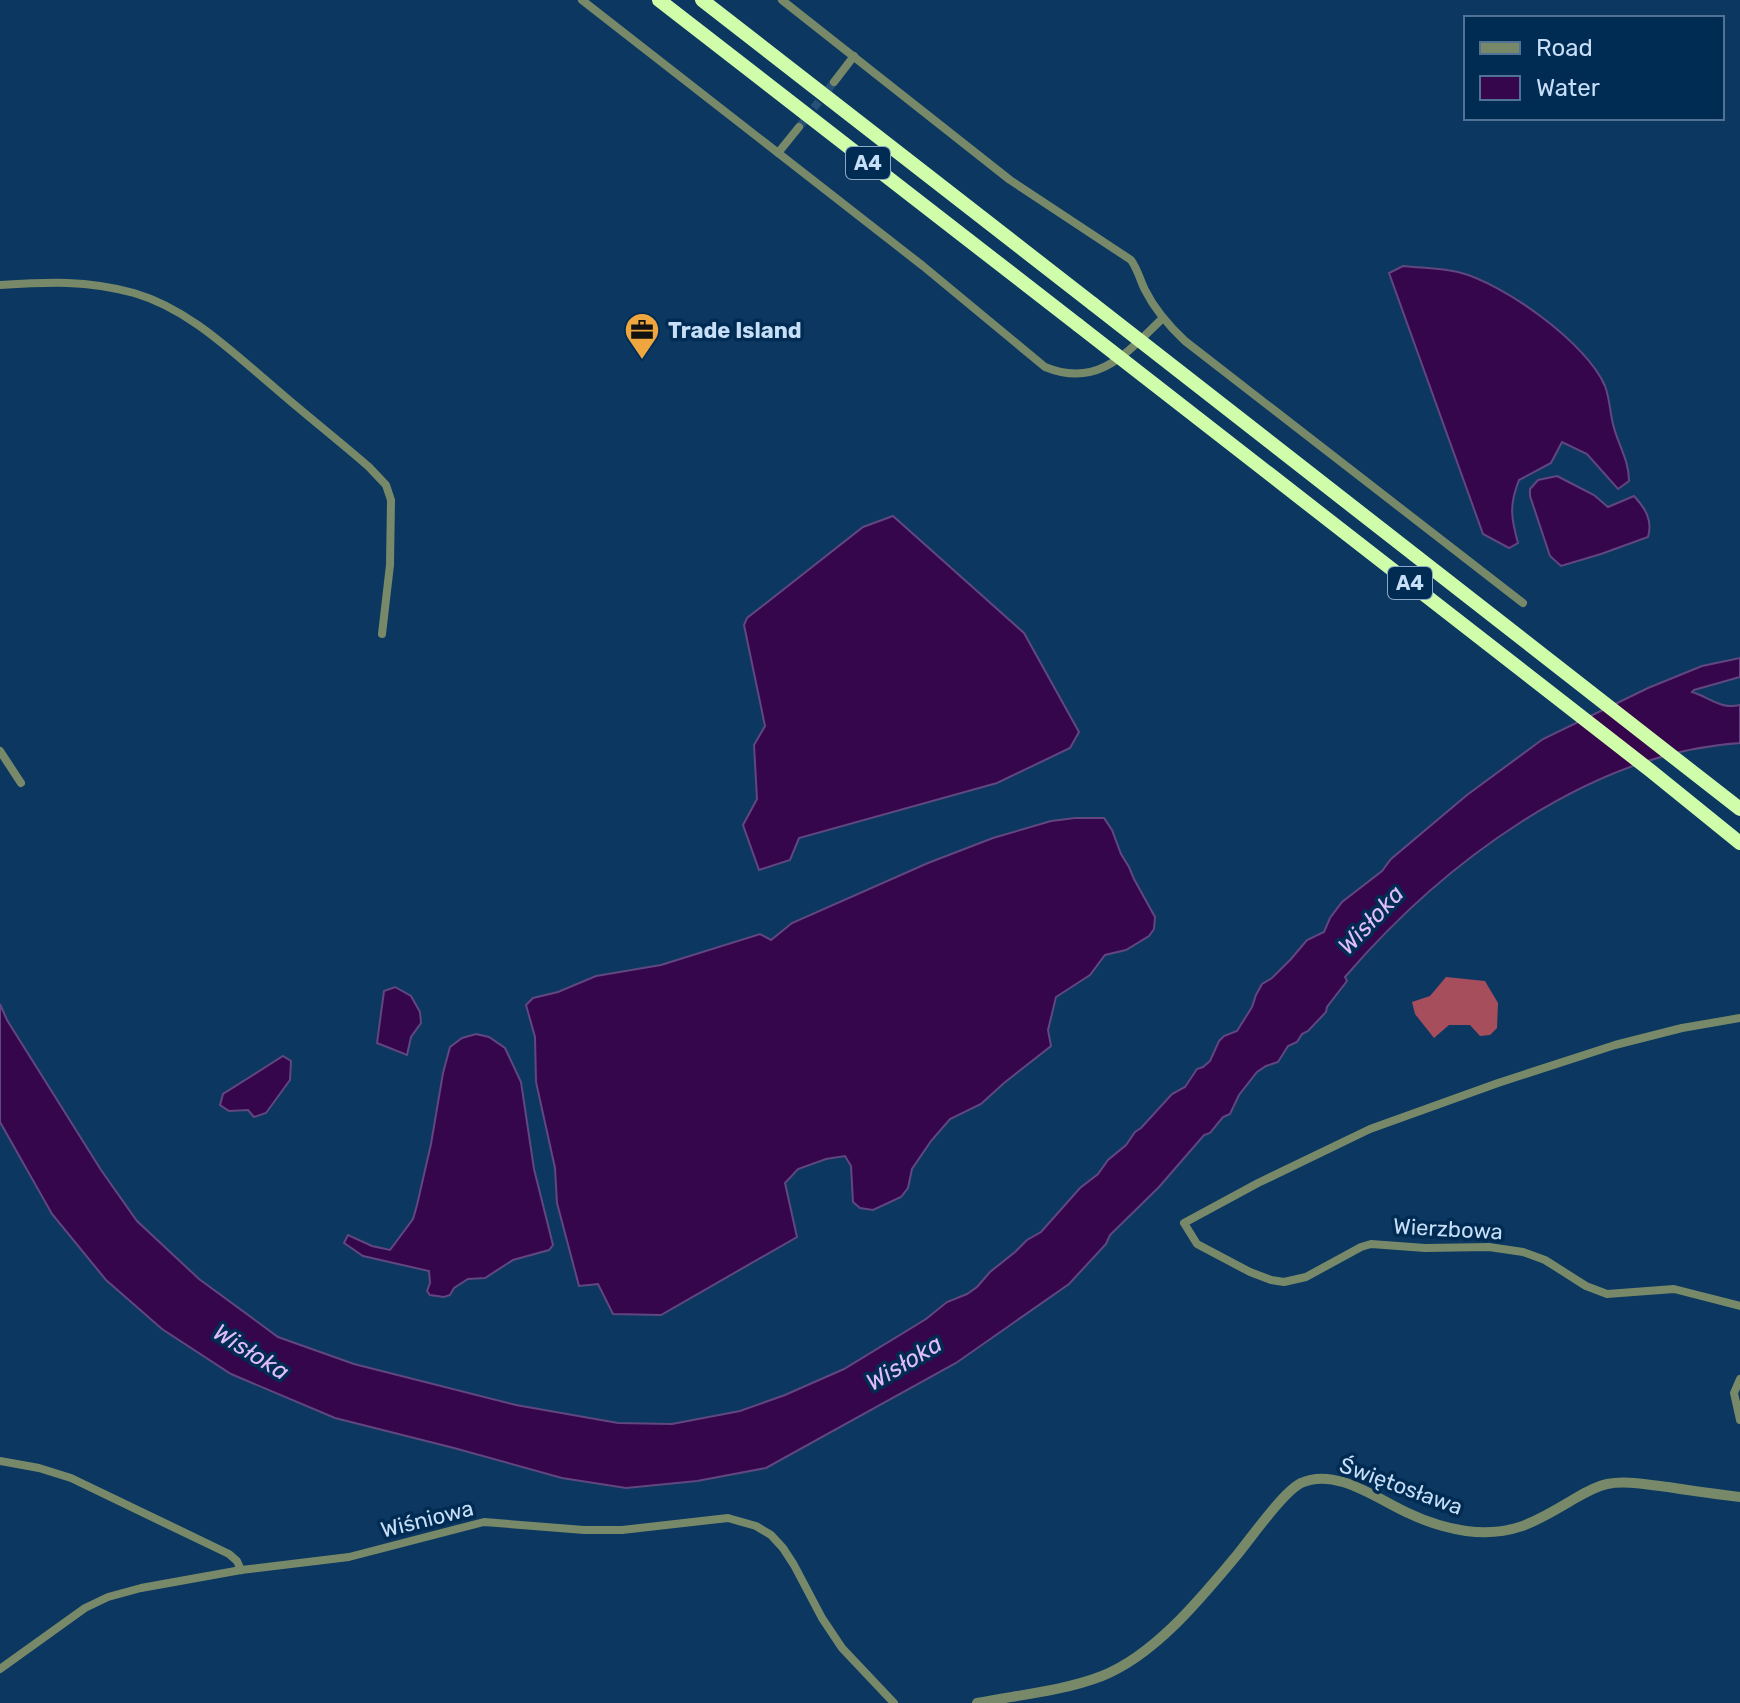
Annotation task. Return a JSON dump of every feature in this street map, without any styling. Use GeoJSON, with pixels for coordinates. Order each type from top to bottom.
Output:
{"type":"FeatureCollection","features":[{"type":"Feature","properties":{"kind":"highway","name":"A4"},"geometry":{"type":"LineString","coordinates":[[659,0],[1740,843]]}},
{"type":"Feature","properties":{"kind":"highway","name":"A4"},"geometry":{"type":"LineString","coordinates":[[702,0],[1740,809]]}},
{"type":"Feature","properties":{"kind":"street"},"geometry":{"type":"LineString","coordinates":[[582,0],[935,275],[1045,367],[1081,375],[1102,369],[1163,318]]}},
{"type":"Feature","properties":{"kind":"street"},"geometry":{"type":"LineString","coordinates":[[782,0],[1010,180],[1131,260],[1163,318],[1185,341],[1523,603]]}},
{"type":"Feature","properties":{"kind":"street"},"geometry":{"type":"LineString","coordinates":[[834,82],[854,56]]}},
{"type":"Feature","properties":{"kind":"street"},"geometry":{"type":"LineString","coordinates":[[778,153],[799,127]]}},
{"type":"Feature","properties":{"kind":"street"},"geometry":{"type":"LineString","coordinates":[[0,285],[75,282],[118,289],[158,302],[219,341],[369,467],[386,485],[391,500],[391,556],[382,634]]}},
{"type":"Feature","properties":{"kind":"street"},"geometry":{"type":"LineString","coordinates":[[0,751],[21,783]]}},
{"type":"Feature","properties":{"kind":"street","name":"Wierzbowa"},"geometry":{"type":"LineString","coordinates":[[1740,1018],[1682,1028],[1615,1045],[1370,1129],[1184,1223],[1197,1244],[1250,1272],[1284,1282],[1306,1277],[1371,1244],[1425,1248],[1489,1247],[1523,1252],[1555,1264],[1586,1286],[1607,1294],[1674,1289],[1740,1306]]}},
{"type":"Feature","properties":{"kind":"street"},"geometry":{"type":"LineString","coordinates":[[1740,1379],[1734,1393],[1740,1420]]}},
{"type":"Feature","properties":{"kind":"street"},"geometry":{"type":"LineString","coordinates":[[0,1461],[57,1473],[116,1498],[229,1554],[241,1570]]}},
{"type":"Feature","properties":{"kind":"street","name":"Świętosława"},"geometry":{"type":"LineString","coordinates":[[977,1703],[1088,1680],[1118,1669],[1145,1650],[1190,1609],[1283,1497],[1298,1484],[1314,1478],[1338,1481],[1432,1523],[1485,1533],[1529,1525],[1583,1493],[1609,1484],[1643,1484],[1740,1497]]}},
{"type":"Feature","properties":{"kind":"street","name":"Wiśniowa"},"geometry":{"type":"LineString","coordinates":[[0,1669],[78,1612],[108,1597],[176,1580],[349,1557],[484,1522],[622,1530],[728,1518],[756,1526],[771,1535],[783,1548],[842,1648],[894,1703]]}},
{"type":"Feature","properties":{"kind":"shaded area"},"geometry":{"type":"Polygon","coordinates":[[[1446,977],[1485,981],[1498,1003],[1497,1028],[1490,1035],[1480,1036],[1470,1025],[1449,1025],[1434,1038],[1415,1014],[1412,1002],[1430,996],[1446,977]]]}},
{"type":"Feature","properties":{"kind":"water"},"geometry":{"type":"Polygon","coordinates":[[[1403,266],[1458,272],[1497,288],[1542,317],[1581,352],[1605,386],[1629,481],[1618,489],[1587,454],[1562,442],[1551,463],[1519,480],[1512,512],[1518,543],[1509,548],[1483,534],[1389,273],[1403,266]]]}},
{"type":"Feature","properties":{"kind":"water"},"geometry":{"type":"Polygon","coordinates":[[[1557,476],[1594,495],[1608,507],[1634,496],[1647,515],[1648,537],[1561,566],[1550,556],[1530,496],[1530,489],[1538,480],[1557,476]]]}},
{"type":"Feature","properties":{"kind":"water"},"geometry":{"type":"Polygon","coordinates":[[[893,516],[1024,633],[1079,732],[1070,748],[997,783],[799,838],[790,860],[759,870],[743,825],[757,799],[754,745],[765,726],[744,625],[747,618],[863,527],[893,516]]]}},
{"type":"Feature","properties":{"kind":"water","name":"Wisłoka"},"geometry":{"type":"Polygon","coordinates":[[[1740,658],[1740,677],[1692,692],[1721,704],[1740,705],[1740,743],[1683,751],[1628,768],[1574,792],[1472,856],[1383,935],[1345,977],[1347,981],[1326,1012],[1297,1042],[1288,1046],[1278,1062],[1257,1072],[1239,1095],[1230,1114],[1204,1135],[1159,1187],[1110,1235],[1106,1244],[1069,1284],[956,1363],[766,1468],[697,1481],[626,1488],[562,1478],[335,1418],[231,1374],[162,1329],[106,1280],[52,1214],[0,1122],[0,1004],[101,1170],[137,1221],[199,1279],[278,1337],[354,1364],[516,1405],[618,1423],[672,1424],[740,1411],[844,1369],[926,1319],[947,1302],[977,1287],[1027,1240],[1041,1232],[1172,1094],[1185,1087],[1197,1069],[1210,1061],[1219,1041],[1237,1031],[1262,984],[1272,978],[1307,940],[1324,932],[1342,902],[1382,871],[1391,859],[1467,795],[1543,739],[1648,688],[1702,666],[1740,658]]]}},
{"type":"Feature","properties":{"kind":"water"},"geometry":{"type":"Polygon","coordinates":[[[1104,818],[1155,917],[1154,929],[1149,936],[1126,950],[1105,955],[1090,975],[1056,997],[1048,1030],[1051,1046],[981,1104],[950,1119],[912,1169],[908,1188],[901,1197],[873,1210],[860,1208],[853,1202],[851,1166],[845,1156],[826,1159],[798,1169],[785,1183],[797,1237],[661,1315],[613,1314],[598,1284],[579,1286],[557,1203],[555,1168],[536,1082],[535,1037],[526,1005],[533,998],[558,992],[596,976],[661,965],[760,934],[771,940],[792,923],[928,863],[993,838],[1051,821],[1104,818]]]}},
{"type":"Feature","properties":{"kind":"water"},"geometry":{"type":"Polygon","coordinates":[[[395,987],[411,996],[420,1012],[421,1023],[411,1037],[407,1055],[377,1043],[384,991],[395,987]]]}},
{"type":"Feature","properties":{"kind":"water"},"geometry":{"type":"Polygon","coordinates":[[[476,1034],[489,1037],[505,1048],[521,1082],[534,1169],[553,1245],[549,1250],[513,1260],[485,1278],[468,1279],[454,1288],[450,1295],[430,1295],[427,1291],[429,1271],[363,1256],[344,1243],[348,1235],[390,1250],[413,1219],[450,1047],[462,1038],[476,1034]]]}},
{"type":"Feature","properties":{"kind":"water"},"geometry":{"type":"Polygon","coordinates":[[[283,1056],[291,1061],[290,1080],[266,1113],[254,1117],[248,1110],[229,1111],[220,1105],[223,1094],[283,1056]]]}},
{"type":"Feature","properties":{"kind":"tunnel"},"geometry":{"type":"LineString","coordinates":[[799,127],[834,82]]}},
{"type":"Feature","properties":{"kind":"place","name":"Trade Island"},"geometry":{"type":"Point","coordinates":[642,361]}}]}
